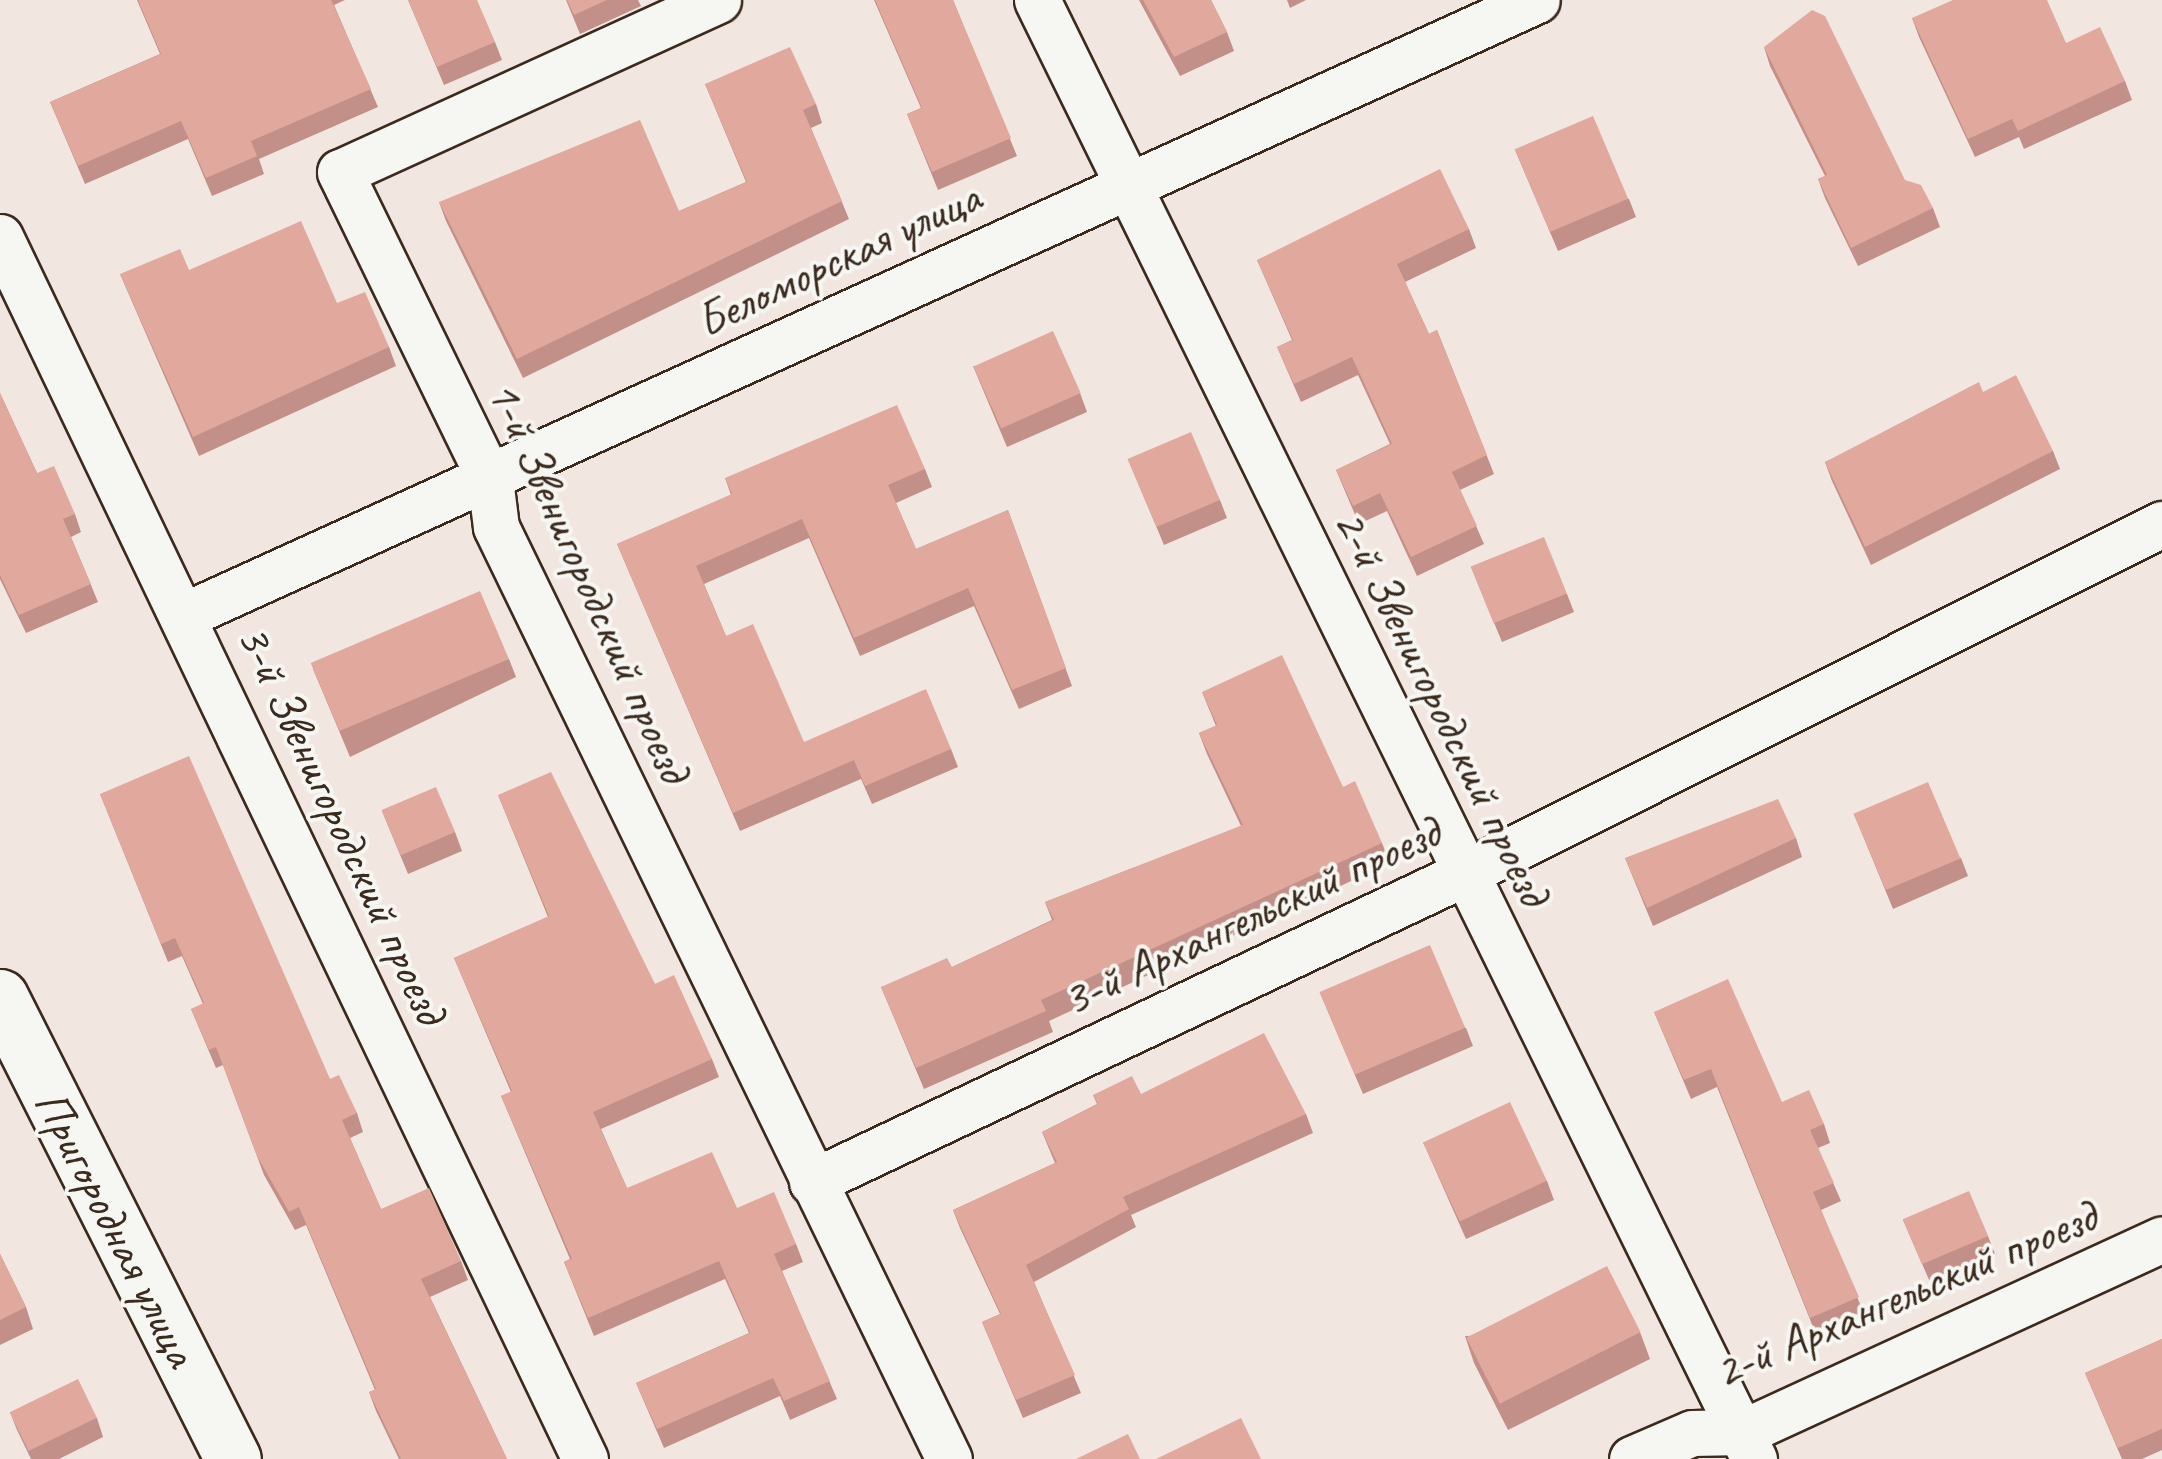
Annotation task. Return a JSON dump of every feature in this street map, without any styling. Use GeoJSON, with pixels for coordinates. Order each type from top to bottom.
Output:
{"type":"FeatureCollection","features":[{"type":"Feature","properties":{"kind":"street","name":"1-й Звенигородский проезд"},"geometry":{"type":"LineString","coordinates":[[718,0],[340,172],[490,479],[496,528],[948,1459]]}},
{"type":"Feature","properties":{"kind":"street","name":"2-й Звенигородский проезд"},"geometry":{"type":"LineString","coordinates":[[1037,0],[1131,180],[1463,874],[1748,1446]]}},
{"type":"Feature","properties":{"kind":"street","name":"Беломорская улица"},"geometry":{"type":"LineString","coordinates":[[185,615],[490,479],[1131,180],[1537,0]]}},
{"type":"Feature","properties":{"kind":"street","name":"3-й Звенигородский проезд"},"geometry":{"type":"LineString","coordinates":[[0,237],[185,615],[585,1459]]}},
{"type":"Feature","properties":{"kind":"street","name":"3-й Архангельский проезд"},"geometry":{"type":"LineString","coordinates":[[812,1182],[1463,874],[2162,524]]}},
{"type":"Feature","properties":{"kind":"street","name":"Пригородная улица"},"geometry":{"type":"LineString","coordinates":[[0,997],[233,1459]]}},
{"type":"Feature","properties":{"kind":"street","name":"2-й Архангельский проезд"},"geometry":{"type":"LineString","coordinates":[[1632,1459],[1692,1433],[1748,1446],[2162,1239]]}},
{"type":"Feature","properties":{"kind":"building"},"geometry":{"type":"Polygon","coordinates":[[[138,0],[331,0],[371,89],[251,141],[257,156],[206,178],[181,121],[78,166],[50,102],[161,54],[138,0]]]}},
{"type":"Feature","properties":{"kind":"building"},"geometry":{"type":"Polygon","coordinates":[[[408,0],[477,0],[495,42],[437,67],[408,0]]]}},
{"type":"Feature","properties":{"kind":"building"},"geometry":{"type":"Polygon","coordinates":[[[567,0],[607,0],[574,15],[567,0]]]}},
{"type":"Feature","properties":{"kind":"building"},"geometry":{"type":"Polygon","coordinates":[[[875,0],[953,0],[1011,138],[932,172],[907,114],[922,108],[875,0]]]}},
{"type":"Feature","properties":{"kind":"building"},"geometry":{"type":"Polygon","coordinates":[[[1143,0],[1211,0],[1227,32],[1174,57],[1143,0]]]}},
{"type":"Feature","properties":{"kind":"building"},"geometry":{"type":"Polygon","coordinates":[[[1953,0],[2047,0],[2066,43],[2100,27],[2125,81],[2018,131],[2012,119],[1968,139],[1912,18],[1953,0]]]}},
{"type":"Feature","properties":{"kind":"building"},"geometry":{"type":"Polygon","coordinates":[[[1812,10],[1825,16],[1905,180],[1921,185],[1933,208],[1851,248],[1818,179],[1827,175],[1764,47],[1812,10]]]}},
{"type":"Feature","properties":{"kind":"building"},"geometry":{"type":"Polygon","coordinates":[[[790,47],[816,104],[803,110],[842,201],[517,359],[439,202],[640,120],[679,211],[747,182],[705,84],[790,47]]]}},
{"type":"Feature","properties":{"kind":"building"},"geometry":{"type":"Polygon","coordinates":[[[1593,116],[1628,199],[1550,232],[1515,149],[1593,116]]]}},
{"type":"Feature","properties":{"kind":"building"},"geometry":{"type":"Polygon","coordinates":[[[1440,169],[1469,229],[1397,264],[1429,334],[1437,330],[1487,455],[1452,472],[1477,526],[1411,557],[1380,493],[1353,506],[1336,470],[1392,444],[1352,357],[1294,384],[1277,347],[1293,340],[1257,260],[1440,169]]]}},
{"type":"Feature","properties":{"kind":"building"},"geometry":{"type":"Polygon","coordinates":[[[301,221],[337,303],[365,292],[389,347],[193,437],[120,274],[180,249],[189,270],[301,221]]]}},
{"type":"Feature","properties":{"kind":"building"},"geometry":{"type":"Polygon","coordinates":[[[1053,331],[1081,393],[1001,429],[974,366],[1053,331]]]}},
{"type":"Feature","properties":{"kind":"building"},"geometry":{"type":"Polygon","coordinates":[[[2016,375],[2053,451],[1865,547],[1825,462],[1979,382],[1983,392],[2016,375]]]}},
{"type":"Feature","properties":{"kind":"building"},"geometry":{"type":"Polygon","coordinates":[[[0,393],[37,473],[54,466],[75,514],[63,519],[91,584],[19,615],[0,575],[0,393]]]}},
{"type":"Feature","properties":{"kind":"building"},"geometry":{"type":"Polygon","coordinates":[[[897,405],[925,469],[888,485],[916,549],[1008,510],[1066,668],[1012,690],[968,588],[854,638],[802,519],[696,566],[726,636],[753,624],[804,742],[926,689],[951,749],[865,786],[854,760],[733,813],[617,544],[732,494],[725,478],[897,405]]]}},
{"type":"Feature","properties":{"kind":"building"},"geometry":{"type":"Polygon","coordinates":[[[1191,432],[1220,500],[1156,527],[1127,459],[1191,432]]]}},
{"type":"Feature","properties":{"kind":"building"},"geometry":{"type":"Polygon","coordinates":[[[1544,537],[1567,594],[1494,623],[1471,567],[1544,537]]]}},
{"type":"Feature","properties":{"kind":"building"},"geometry":{"type":"Polygon","coordinates":[[[480,591],[509,659],[340,731],[311,663],[480,591]]]}},
{"type":"Feature","properties":{"kind":"building"},"geometry":{"type":"Polygon","coordinates":[[[1282,655],[1343,787],[1355,781],[1382,843],[1041,1000],[1046,1011],[916,1068],[881,987],[947,958],[952,967],[1054,920],[1045,902],[1243,825],[1199,733],[1217,725],[1202,692],[1282,655]]]}},
{"type":"Feature","properties":{"kind":"building"},"geometry":{"type":"Polygon","coordinates":[[[189,756],[330,1079],[339,1075],[357,1113],[342,1120],[381,1209],[429,1188],[461,1261],[421,1279],[507,1459],[401,1459],[369,1392],[376,1389],[299,1207],[289,1212],[257,1156],[216,1047],[209,1050],[191,1009],[204,1003],[175,938],[161,944],[100,794],[189,756]]]}},
{"type":"Feature","properties":{"kind":"building"},"geometry":{"type":"Polygon","coordinates":[[[551,772],[655,984],[674,975],[712,1059],[593,1112],[627,1188],[712,1152],[737,1208],[774,1192],[796,1244],[774,1254],[830,1381],[784,1401],[773,1378],[657,1429],[636,1383],[750,1333],[719,1261],[588,1318],[564,1262],[572,1259],[501,1096],[512,1091],[454,958],[549,916],[498,795],[551,772]]]}},
{"type":"Feature","properties":{"kind":"building"},"geometry":{"type":"Polygon","coordinates":[[[1928,782],[1960,858],[1886,890],[1853,814],[1928,782]]]}},
{"type":"Feature","properties":{"kind":"building"},"geometry":{"type":"Polygon","coordinates":[[[436,787],[455,832],[401,855],[382,810],[436,787]]]}},
{"type":"Feature","properties":{"kind":"building"},"geometry":{"type":"Polygon","coordinates":[[[1778,799],[1796,838],[1647,908],[1625,858],[1778,799]]]}},
{"type":"Feature","properties":{"kind":"building"},"geometry":{"type":"Polygon","coordinates":[[[1430,945],[1465,1028],[1355,1075],[1320,992],[1430,945]]]}},
{"type":"Feature","properties":{"kind":"building"},"geometry":{"type":"Polygon","coordinates":[[[1728,979],[1782,1102],[1809,1090],[1824,1124],[1810,1130],[1834,1183],[1813,1192],[1859,1297],[1810,1318],[1711,1069],[1684,1080],[1654,1012],[1728,979]]]}},
{"type":"Feature","properties":{"kind":"building"},"geometry":{"type":"Polygon","coordinates":[[[1264,1033],[1306,1114],[1123,1197],[1129,1209],[1026,1265],[1075,1375],[1016,1400],[982,1322],[1001,1314],[953,1210],[1057,1162],[1042,1132],[1098,1104],[1093,1095],[1132,1076],[1141,1094],[1264,1033]]]}},
{"type":"Feature","properties":{"kind":"building"},"geometry":{"type":"Polygon","coordinates":[[[1510,1102],[1547,1181],[1460,1221],[1423,1143],[1510,1102]]]}},
{"type":"Feature","properties":{"kind":"building"},"geometry":{"type":"Polygon","coordinates":[[[1969,1191],[1988,1236],[1922,1264],[1903,1219],[1969,1191]]]}},
{"type":"Feature","properties":{"kind":"building"},"geometry":{"type":"Polygon","coordinates":[[[0,1254],[26,1307],[0,1320],[0,1254]]]}},
{"type":"Feature","properties":{"kind":"building"},"geometry":{"type":"Polygon","coordinates":[[[1607,1266],[1641,1332],[1500,1404],[1466,1338],[1607,1266]]]}},
{"type":"Feature","properties":{"kind":"building"},"geometry":{"type":"Polygon","coordinates":[[[2162,1339],[2162,1429],[2118,1448],[2085,1373],[2162,1339]]]}},
{"type":"Feature","properties":{"kind":"building"},"geometry":{"type":"Polygon","coordinates":[[[78,1379],[97,1418],[29,1451],[10,1412],[78,1379]]]}},
{"type":"Feature","properties":{"kind":"building"},"geometry":{"type":"Polygon","coordinates":[[[1241,1418],[1261,1459],[1156,1459],[1241,1418]]]}},
{"type":"Feature","properties":{"kind":"building"},"geometry":{"type":"Polygon","coordinates":[[[1128,1434],[1140,1459],[1076,1459],[1128,1434]]]}}]}
